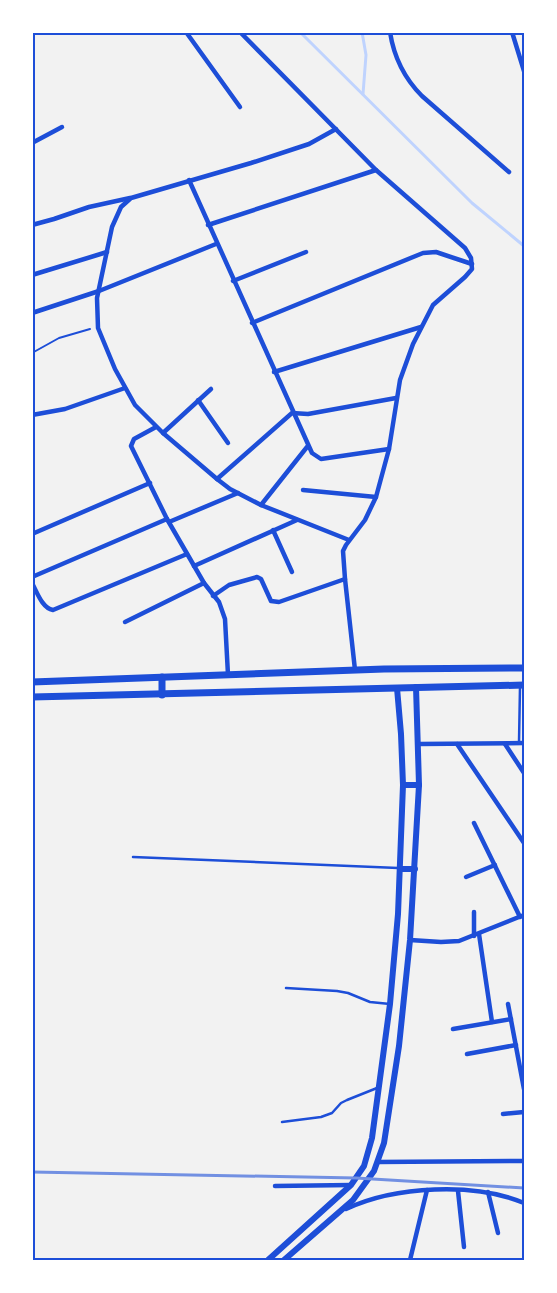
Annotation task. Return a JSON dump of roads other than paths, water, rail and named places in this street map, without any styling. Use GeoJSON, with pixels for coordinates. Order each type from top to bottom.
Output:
{"type":"FeatureCollection","features":[{"type":"Feature","properties":{"kind":"main road"},"geometry":{"type":"LineString","coordinates":[[32,682],[355,670],[524,668]]}},
{"type":"Feature","properties":{"kind":"main road"},"geometry":{"type":"LineString","coordinates":[[162,677],[162,695]]}},
{"type":"Feature","properties":{"kind":"main road"},"geometry":{"type":"LineString","coordinates":[[32,697],[522,685]]}},
{"type":"Feature","properties":{"kind":"main road"},"geometry":{"type":"LineString","coordinates":[[284,1260],[342,1211],[370,1179],[384,1143],[404,1005],[415,869],[419,785],[416,687]]}},
{"type":"Feature","properties":{"kind":"main road"},"geometry":{"type":"LineString","coordinates":[[268,1260],[351,1185],[364,1166],[369,1152],[390,1004],[400,868],[401,734],[396,688]]}},
{"type":"Feature","properties":{"kind":"main road"},"geometry":{"type":"LineString","coordinates":[[402,785],[419,785]]}},
{"type":"Feature","properties":{"kind":"main road"},"geometry":{"type":"LineString","coordinates":[[400,868],[415,869]]}},
{"type":"Feature","properties":{"kind":"main road"},"geometry":{"type":"LineString","coordinates":[[390,1004],[404,1005]]}},
{"type":"Feature","properties":{"kind":"main road"},"geometry":{"type":"LineString","coordinates":[[379,1087],[393,1088]]}},
{"type":"Feature","properties":{"kind":"street"},"geometry":{"type":"LineString","coordinates":[[186,32],[240,108]]}},
{"type":"Feature","properties":{"kind":"street"},"geometry":{"type":"LineString","coordinates":[[240,32],[376,170],[465,248],[471,258],[472,264],[469,273],[433,305],[421,327],[406,362],[396,398],[389,449],[376,497],[365,520],[350,540],[344,552],[345,579],[355,670]]}},
{"type":"Feature","properties":{"kind":"street"},"geometry":{"type":"LineString","coordinates":[[390,32],[396,56],[402,71],[411,85],[509,172]]}},
{"type":"Feature","properties":{"kind":"street"},"geometry":{"type":"LineString","coordinates":[[512,32],[524,71]]}},
{"type":"Feature","properties":{"kind":"street"},"geometry":{"type":"LineString","coordinates":[[32,143],[62,127]]}},
{"type":"Feature","properties":{"kind":"street"},"geometry":{"type":"LineString","coordinates":[[32,225],[89,207],[131,198],[251,163],[309,144],[336,130]]}},
{"type":"Feature","properties":{"kind":"street"},"geometry":{"type":"LineString","coordinates":[[208,225],[376,170]]}},
{"type":"Feature","properties":{"kind":"street"},"geometry":{"type":"LineString","coordinates":[[189,180],[307,447],[316,457],[321,459],[389,449]]}},
{"type":"Feature","properties":{"kind":"street"},"geometry":{"type":"LineString","coordinates":[[131,198],[121,207],[112,227],[96,305],[98,328],[125,388],[135,405],[163,433],[217,479],[238,493],[261,505],[350,540]]}},
{"type":"Feature","properties":{"kind":"street"},"geometry":{"type":"LineString","coordinates":[[32,312],[99,291],[216,244]]}},
{"type":"Feature","properties":{"kind":"street"},"geometry":{"type":"LineString","coordinates":[[32,275],[107,252]]}},
{"type":"Feature","properties":{"kind":"street"},"geometry":{"type":"LineString","coordinates":[[233,281],[306,252]]}},
{"type":"Feature","properties":{"kind":"street"},"geometry":{"type":"LineString","coordinates":[[252,323],[423,253],[436,252],[472,264]]}},
{"type":"Feature","properties":{"kind":"street"},"geometry":{"type":"LineString","coordinates":[[274,372],[421,327]]}},
{"type":"Feature","properties":{"kind":"street"},"geometry":{"type":"LineString","coordinates":[[32,415],[65,409],[125,388]]}},
{"type":"Feature","properties":{"kind":"street"},"geometry":{"type":"LineString","coordinates":[[163,433],[211,389]]}},
{"type":"Feature","properties":{"kind":"street"},"geometry":{"type":"LineString","coordinates":[[217,479],[292,413],[308,414],[396,398]]}},
{"type":"Feature","properties":{"kind":"street"},"geometry":{"type":"LineString","coordinates":[[198,400],[228,443]]}},
{"type":"Feature","properties":{"kind":"street"},"geometry":{"type":"LineString","coordinates":[[156,427],[131,442],[131,446],[168,520],[204,583],[222,610],[225,619],[228,674]]}},
{"type":"Feature","properties":{"kind":"street"},"geometry":{"type":"LineString","coordinates":[[261,505],[307,447]]}},
{"type":"Feature","properties":{"kind":"street"},"geometry":{"type":"LineString","coordinates":[[32,534],[150,483]]}},
{"type":"Feature","properties":{"kind":"street"},"geometry":{"type":"LineString","coordinates":[[303,490],[376,497]]}},
{"type":"Feature","properties":{"kind":"street"},"geometry":{"type":"LineString","coordinates":[[32,577],[238,493]]}},
{"type":"Feature","properties":{"kind":"street"},"geometry":{"type":"LineString","coordinates":[[194,566],[297,520]]}},
{"type":"Feature","properties":{"kind":"street"},"geometry":{"type":"LineString","coordinates":[[273,530],[292,572]]}},
{"type":"Feature","properties":{"kind":"street"},"geometry":{"type":"LineString","coordinates":[[32,583],[48,609],[58,609],[187,554]]}},
{"type":"Feature","properties":{"kind":"street"},"geometry":{"type":"LineString","coordinates":[[213,596],[229,585],[257,578],[261,579],[271,601],[279,602],[345,579]]}},
{"type":"Feature","properties":{"kind":"street"},"geometry":{"type":"LineString","coordinates":[[125,622],[204,583]]}},
{"type":"Feature","properties":{"kind":"street"},"geometry":{"type":"LineString","coordinates":[[419,744],[522,743]]}},
{"type":"Feature","properties":{"kind":"street"},"geometry":{"type":"LineString","coordinates":[[457,744],[524,843]]}},
{"type":"Feature","properties":{"kind":"street"},"geometry":{"type":"LineString","coordinates":[[505,744],[524,773]]}},
{"type":"Feature","properties":{"kind":"street"},"geometry":{"type":"LineString","coordinates":[[410,940],[450,942],[477,935],[522,916],[474,822]]}},
{"type":"Feature","properties":{"kind":"street"},"geometry":{"type":"LineString","coordinates":[[466,877],[495,865]]}},
{"type":"Feature","properties":{"kind":"street"},"geometry":{"type":"LineString","coordinates":[[474,912],[492,1022]]}},
{"type":"Feature","properties":{"kind":"street"},"geometry":{"type":"LineString","coordinates":[[508,1004],[524,1086]]}},
{"type":"Feature","properties":{"kind":"street"},"geometry":{"type":"LineString","coordinates":[[454,1029],[511,1018]]}},
{"type":"Feature","properties":{"kind":"street"},"geometry":{"type":"LineString","coordinates":[[467,1054],[516,1045]]}},
{"type":"Feature","properties":{"kind":"street"},"geometry":{"type":"LineString","coordinates":[[503,1114],[524,1112]]}},
{"type":"Feature","properties":{"kind":"street"},"geometry":{"type":"LineString","coordinates":[[378,1162],[524,1161]]}},
{"type":"Feature","properties":{"kind":"street"},"geometry":{"type":"LineString","coordinates":[[275,1186],[351,1185]]}},
{"type":"Feature","properties":{"kind":"street"},"geometry":{"type":"LineString","coordinates":[[410,1260],[427,1190]]}},
{"type":"Feature","properties":{"kind":"street"},"geometry":{"type":"LineString","coordinates":[[342,1211],[379,1197],[427,1190],[488,1192],[508,1196],[524,1203]]}},
{"type":"Feature","properties":{"kind":"street"},"geometry":{"type":"LineString","coordinates":[[458,1191],[464,1247]]}},
{"type":"Feature","properties":{"kind":"street"},"geometry":{"type":"LineString","coordinates":[[488,1192],[498,1233]]}},
{"type":"Feature","properties":{"kind":"lane"},"geometry":{"type":"LineString","coordinates":[[522,685],[522,743]]}},
{"type":"Feature","properties":{"kind":"lane"},"geometry":{"type":"LineString","coordinates":[[133,857],[400,868]]}},
{"type":"Feature","properties":{"kind":"lane"},"geometry":{"type":"LineString","coordinates":[[286,988],[337,991],[370,1002],[390,1004]]}},
{"type":"Feature","properties":{"kind":"lane"},"geometry":{"type":"LineString","coordinates":[[282,1122],[321,1117],[332,1113],[341,1103],[379,1087]]}},
{"type":"Feature","properties":{"kind":"waterway"},"geometry":{"type":"LineString","coordinates":[[300,32],[472,203],[524,246]]}},
{"type":"Feature","properties":{"kind":"waterway"},"geometry":{"type":"LineString","coordinates":[[362,32],[366,55],[363,94]]}},
{"type":"Feature","properties":{"kind":"railway"},"geometry":{"type":"LineString","coordinates":[[32,1172],[356,1178],[524,1188]]}}]}
